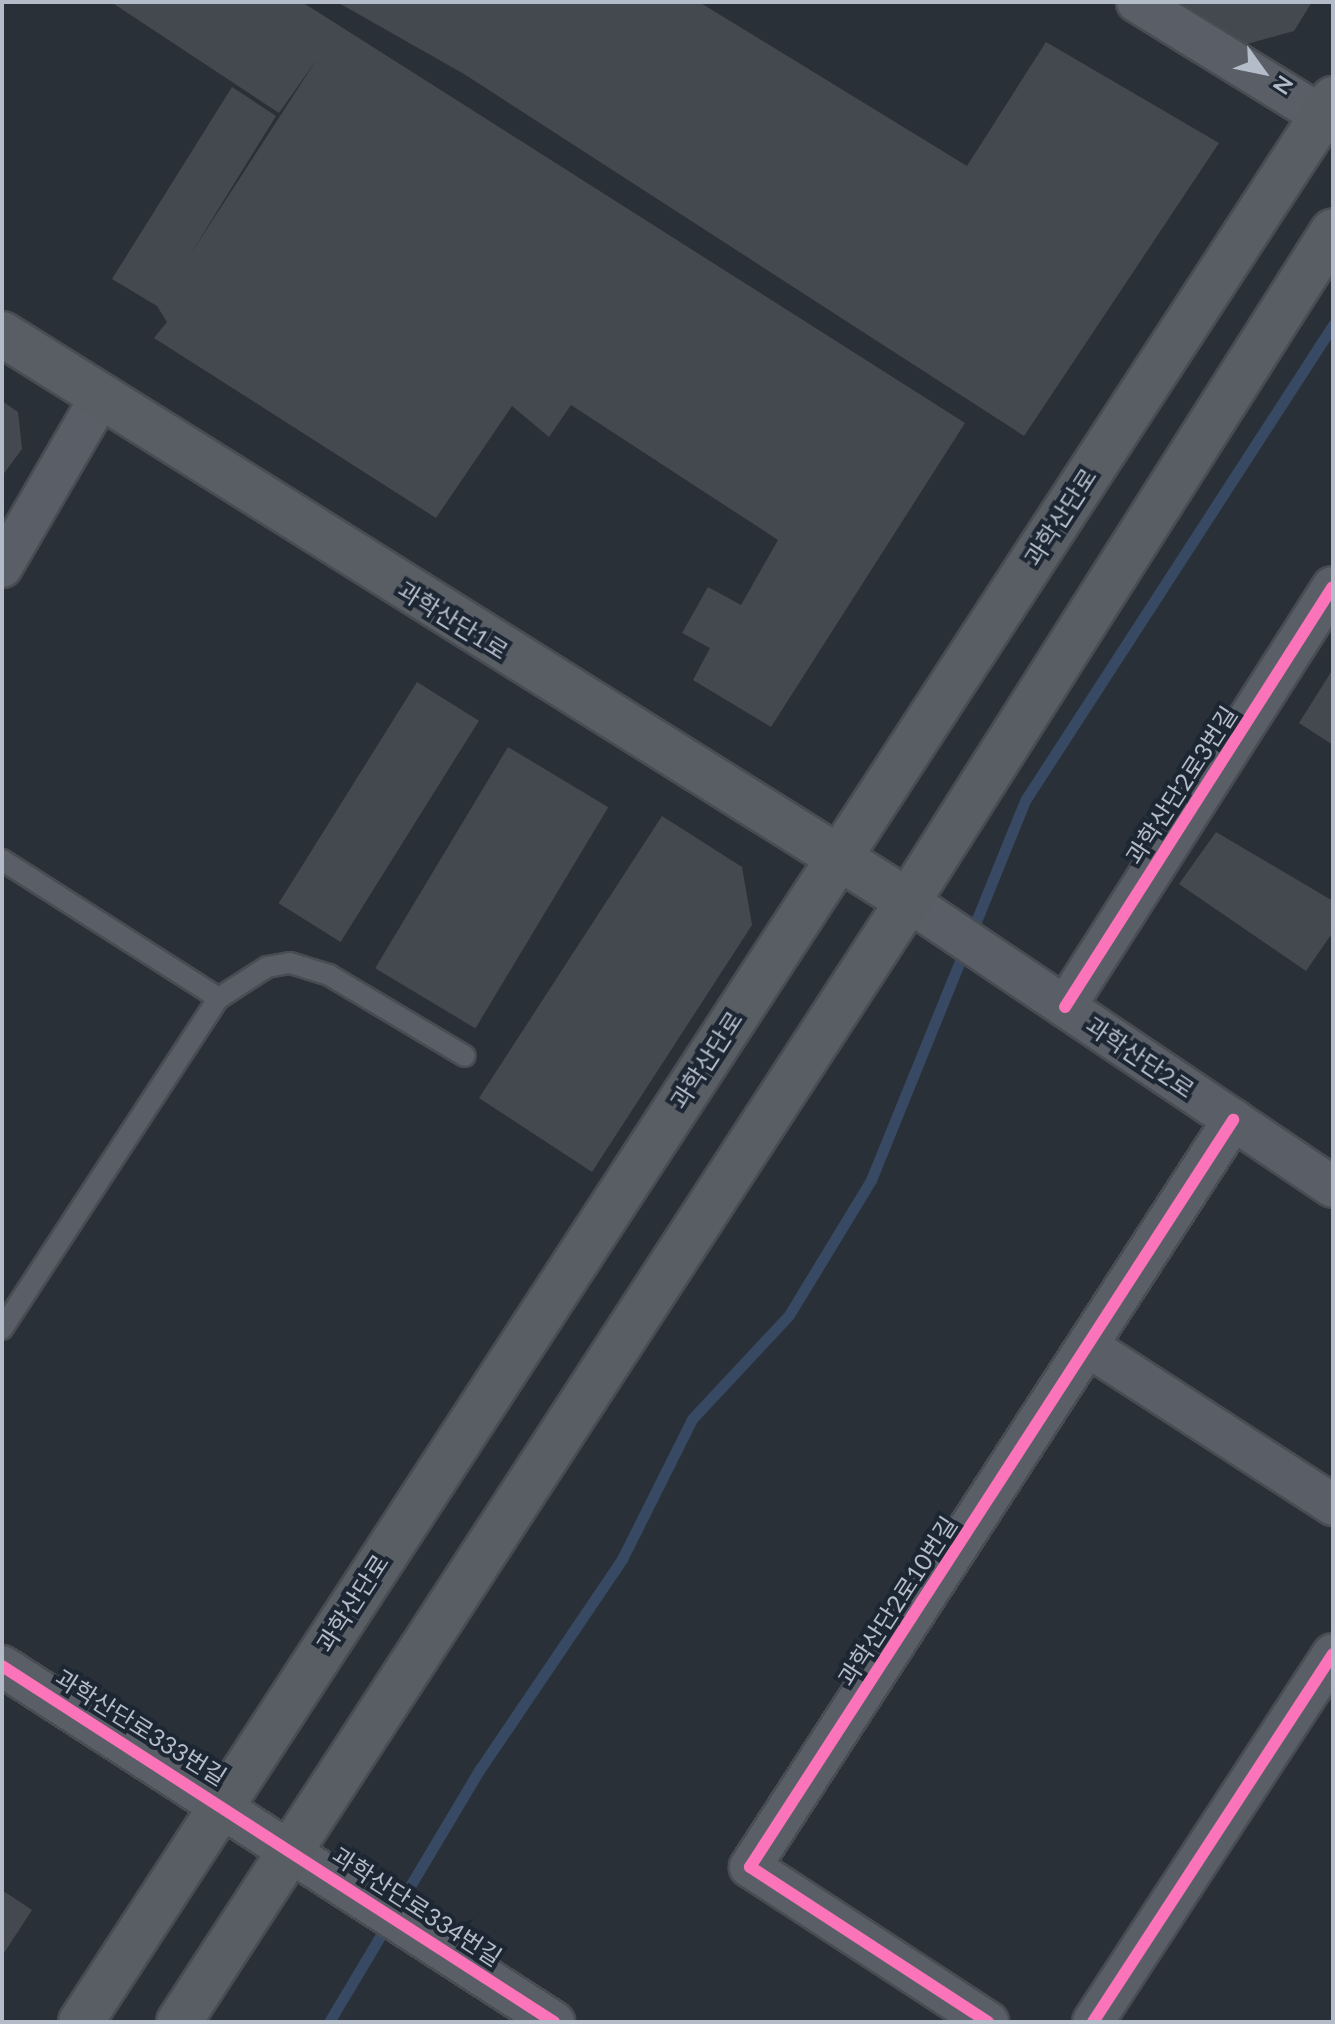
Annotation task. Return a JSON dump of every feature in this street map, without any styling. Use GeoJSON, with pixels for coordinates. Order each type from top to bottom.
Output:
{"type":"FeatureCollection","features":[{"type":"Feature","properties":{"kind":"main road","name":"과학산단로"},"geometry":{"type":"LineString","coordinates":[[179,2022],[256,1827],[837,860],[1327,108]]}},
{"type":"Feature","properties":{"kind":"main road","name":"과학산단로"},"geometry":{"type":"LineString","coordinates":[[81,2022],[256,1827],[908,901],[1333,231]]}},
{"type":"Feature","properties":{"kind":"main road","name":"과학산단1로"},"geometry":{"type":"LineString","coordinates":[[2,334],[837,860],[908,901]]}},
{"type":"Feature","properties":{"kind":"street"},"geometry":{"type":"LineString","coordinates":[[1137,2],[1327,108]]}},
{"type":"Feature","properties":{"kind":"street"},"geometry":{"type":"LineString","coordinates":[[2,567],[100,398]]}},
{"type":"Feature","properties":{"kind":"street","name":"과학산단2로3번길"},"geometry":{"type":"LineString","coordinates":[[1065,1007],[1333,587]]}},
{"type":"Feature","properties":{"kind":"street","name":"과학산단2로"},"geometry":{"type":"LineString","coordinates":[[908,901],[1333,1187]]}},
{"type":"Feature","properties":{"kind":"street","name":"과학산단2로10번길"},"geometry":{"type":"LineString","coordinates":[[988,2022],[750,1867],[1233,1120]]}},
{"type":"Feature","properties":{"kind":"street"},"geometry":{"type":"LineString","coordinates":[[1089,1347],[1333,1505]]}},
{"type":"Feature","properties":{"kind":"street","name":"과학산단로333번길"},"geometry":{"type":"LineString","coordinates":[[2,1666],[256,1827]]}},
{"type":"Feature","properties":{"kind":"street"},"geometry":{"type":"LineString","coordinates":[[1093,2022],[1327,1677]]}},
{"type":"Feature","properties":{"kind":"street","name":"과학산단로334번길"},"geometry":{"type":"LineString","coordinates":[[256,1827],[554,2022]]}},
{"type":"Feature","properties":{"kind":"lane"},"geometry":{"type":"LineString","coordinates":[[2,860],[219,998]]}},
{"type":"Feature","properties":{"kind":"lane"},"geometry":{"type":"LineString","coordinates":[[2,1329],[219,998],[267,967],[290,963],[329,975],[465,1056]]}},
{"type":"Feature","properties":{"kind":"building"},"geometry":{"type":"Polygon","coordinates":[[[111,2],[302,2],[965,423],[771,727],[693,680],[710,648],[682,633],[708,587],[741,605],[778,540],[571,405],[549,437],[512,406],[436,518],[154,338],[167,322],[157,306],[112,279],[232,87],[276,116],[190,255],[317,59],[279,113],[111,2]]]}},
{"type":"Feature","properties":{"kind":"building"},"geometry":{"type":"Polygon","coordinates":[[[337,2],[699,2],[967,166],[1046,42],[1219,143],[1024,436],[464,74],[337,2]]]}},
{"type":"Feature","properties":{"kind":"building"},"geometry":{"type":"Polygon","coordinates":[[[1180,2],[1312,2],[1294,31],[1247,44],[1180,2]]]}},
{"type":"Feature","properties":{"kind":"building"},"geometry":{"type":"Polygon","coordinates":[[[2,401],[18,412],[22,449],[2,476],[2,401]]]}},
{"type":"Feature","properties":{"kind":"building"},"geometry":{"type":"Polygon","coordinates":[[[1333,669],[1333,745],[1299,723],[1333,669]]]}},
{"type":"Feature","properties":{"kind":"building"},"geometry":{"type":"Polygon","coordinates":[[[417,682],[479,721],[341,942],[279,903],[417,682]]]}},
{"type":"Feature","properties":{"kind":"building"},"geometry":{"type":"Polygon","coordinates":[[[508,747],[608,807],[475,1028],[375,968],[508,747]]]}},
{"type":"Feature","properties":{"kind":"building"},"geometry":{"type":"Polygon","coordinates":[[[662,816],[742,867],[752,925],[592,1172],[479,1098],[662,816]]]}},
{"type":"Feature","properties":{"kind":"building"},"geometry":{"type":"Polygon","coordinates":[[[1216,832],[1333,901],[1333,932],[1306,971],[1179,884],[1216,832]]]}},
{"type":"Feature","properties":{"kind":"building"},"geometry":{"type":"Polygon","coordinates":[[[2,1890],[32,1910],[2,1956],[2,1890]]]}},
{"type":"Feature","properties":{"kind":"waterway"},"geometry":{"type":"LineString","coordinates":[[329,2022],[480,1769],[622,1559],[692,1419],[789,1315],[871,1180],[1026,799],[1333,325]]}},
{"type":"Feature","properties":{"kind":"cycle path"},"geometry":{"type":"LineString","coordinates":[[1065,1007],[1333,587]]}},
{"type":"Feature","properties":{"kind":"cycle path"},"geometry":{"type":"LineString","coordinates":[[988,2022],[750,1867],[1233,1120]]}},
{"type":"Feature","properties":{"kind":"cycle path"},"geometry":{"type":"LineString","coordinates":[[1093,2022],[1333,1654]]}},
{"type":"Feature","properties":{"kind":"cycle path"},"geometry":{"type":"LineString","coordinates":[[2,1666],[554,2022]]}}]}
